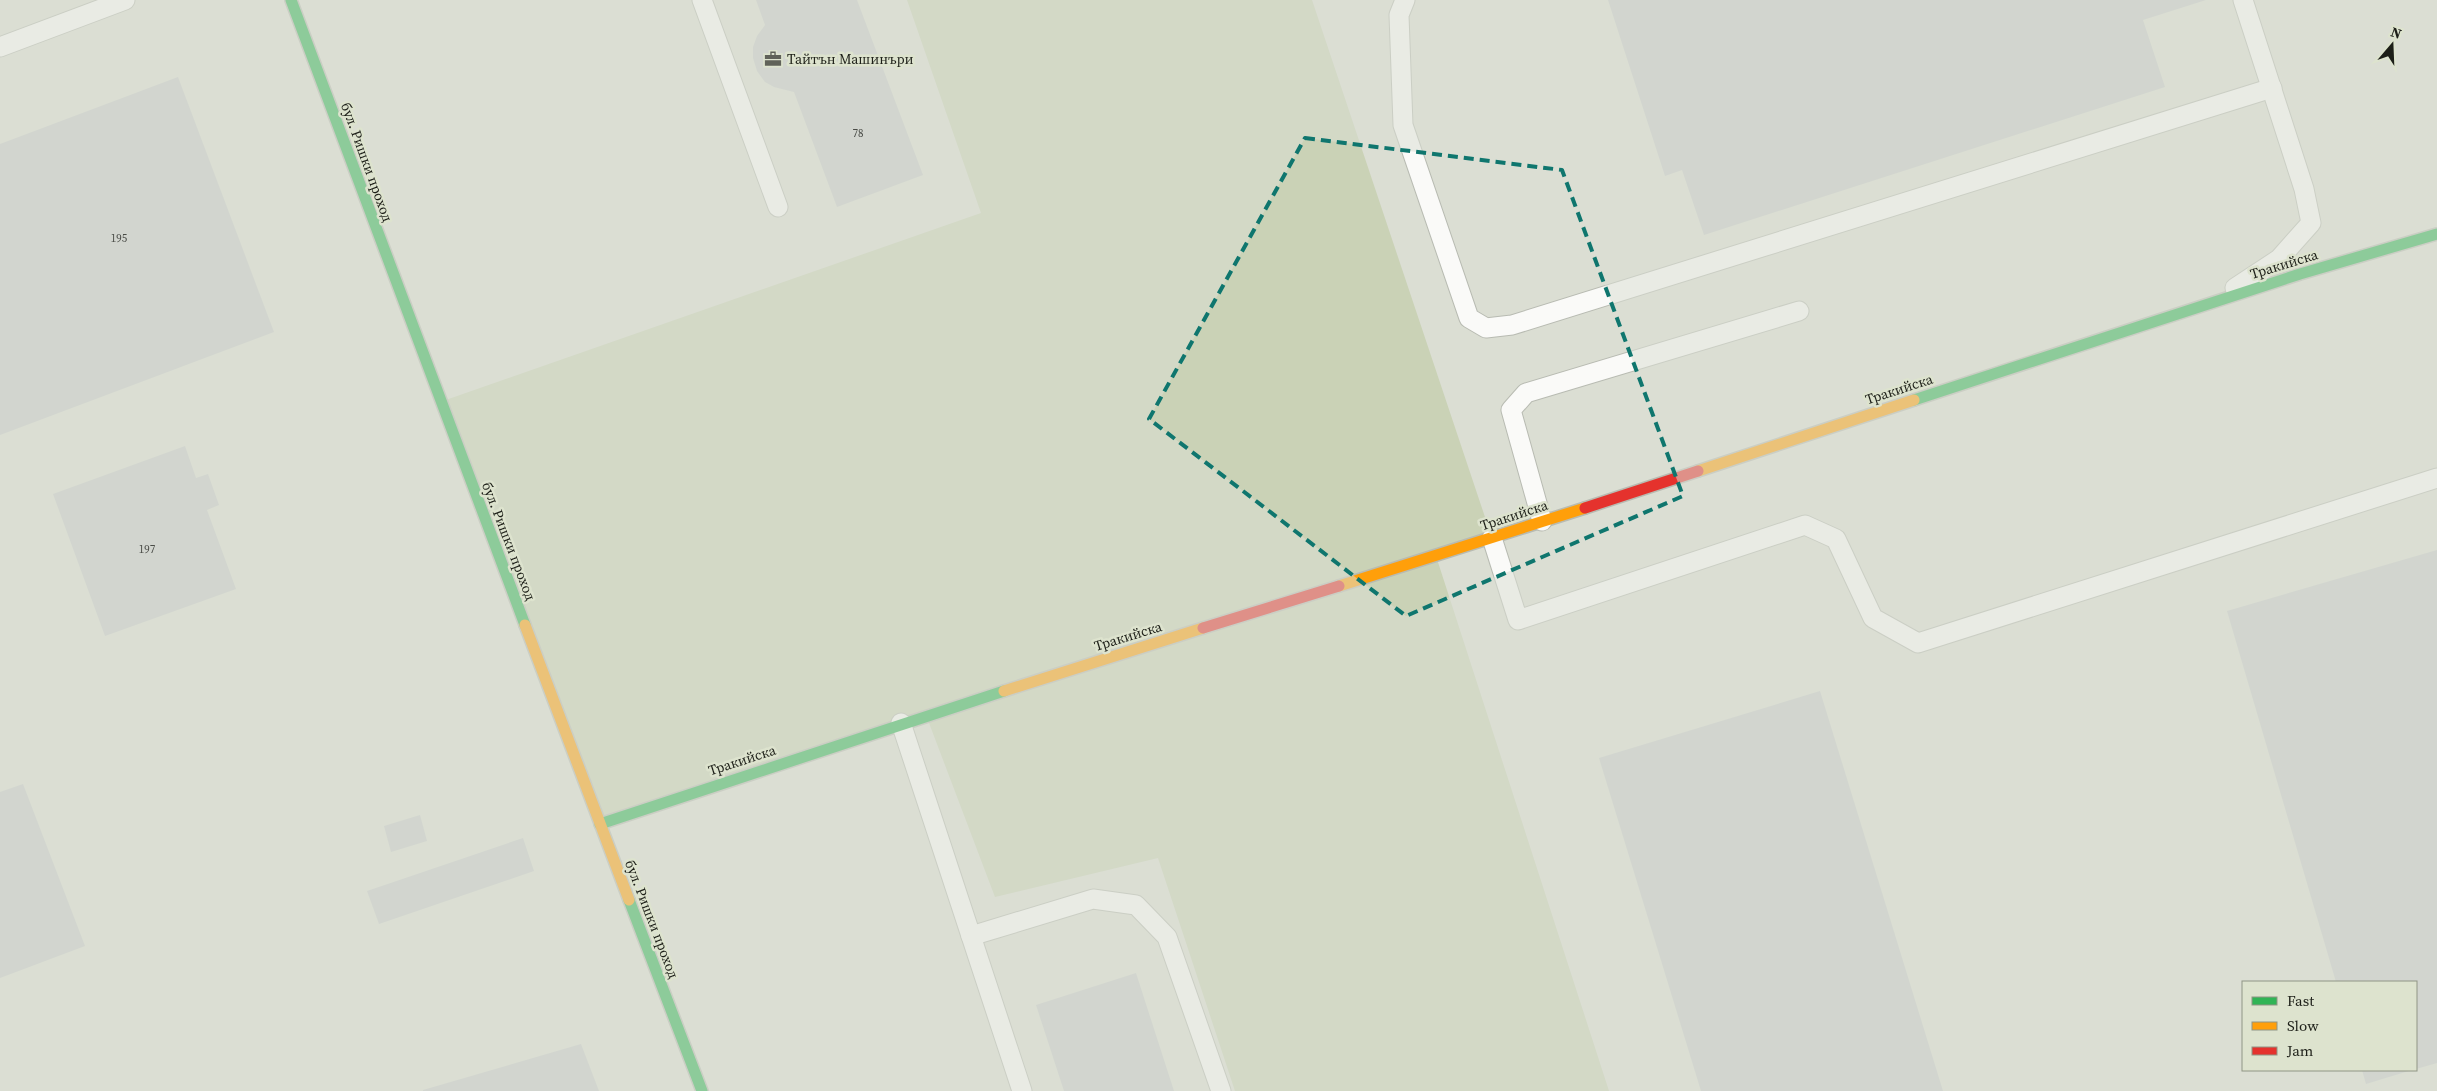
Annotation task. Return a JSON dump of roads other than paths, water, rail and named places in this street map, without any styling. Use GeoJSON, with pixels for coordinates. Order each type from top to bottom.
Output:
{"type":"FeatureCollection","features":[{"type":"Feature","properties":{"kind":"street","name":"бул. Ришки проход"},"geometry":{"type":"LineString","coordinates":[[291,0],[702,1091]]}},
{"type":"Feature","properties":{"kind":"street","name":"Тракийска"},"geometry":{"type":"LineString","coordinates":[[600,824],[901,723],[1492,538],[2215,302],[2437,234]]}},
{"type":"Feature","properties":{"kind":"lane"},"geometry":{"type":"LineString","coordinates":[[0,47],[125,0]]}},
{"type":"Feature","properties":{"kind":"lane"},"geometry":{"type":"LineString","coordinates":[[702,0],[778,207]]}},
{"type":"Feature","properties":{"kind":"lane"},"geometry":{"type":"LineString","coordinates":[[1405,0],[1399,15],[1403,125],[1469,318],[1486,328],[1512,325],[2272,88]]}},
{"type":"Feature","properties":{"kind":"lane"},"geometry":{"type":"LineString","coordinates":[[2215,302],[2279,258],[2311,222],[2304,189],[2243,0]]}},
{"type":"Feature","properties":{"kind":"lane"},"geometry":{"type":"LineString","coordinates":[[1542,521],[1510,410],[1526,393],[1799,311]]}},
{"type":"Feature","properties":{"kind":"lane"},"geometry":{"type":"LineString","coordinates":[[1492,538],[1518,620],[1805,525],[1836,539],[1873,618],[1918,643],[2437,478]]}},
{"type":"Feature","properties":{"kind":"lane"},"geometry":{"type":"LineString","coordinates":[[901,723],[1022,1091]]}},
{"type":"Feature","properties":{"kind":"lane"},"geometry":{"type":"LineString","coordinates":[[971,936],[1093,899],[1136,905],[1167,937],[1221,1091]]}},
{"type":"Feature","properties":{"kind":"place","name":"Тайтън Машинъри"},"geometry":{"type":"Point","coordinates":[773,59]}}]}
